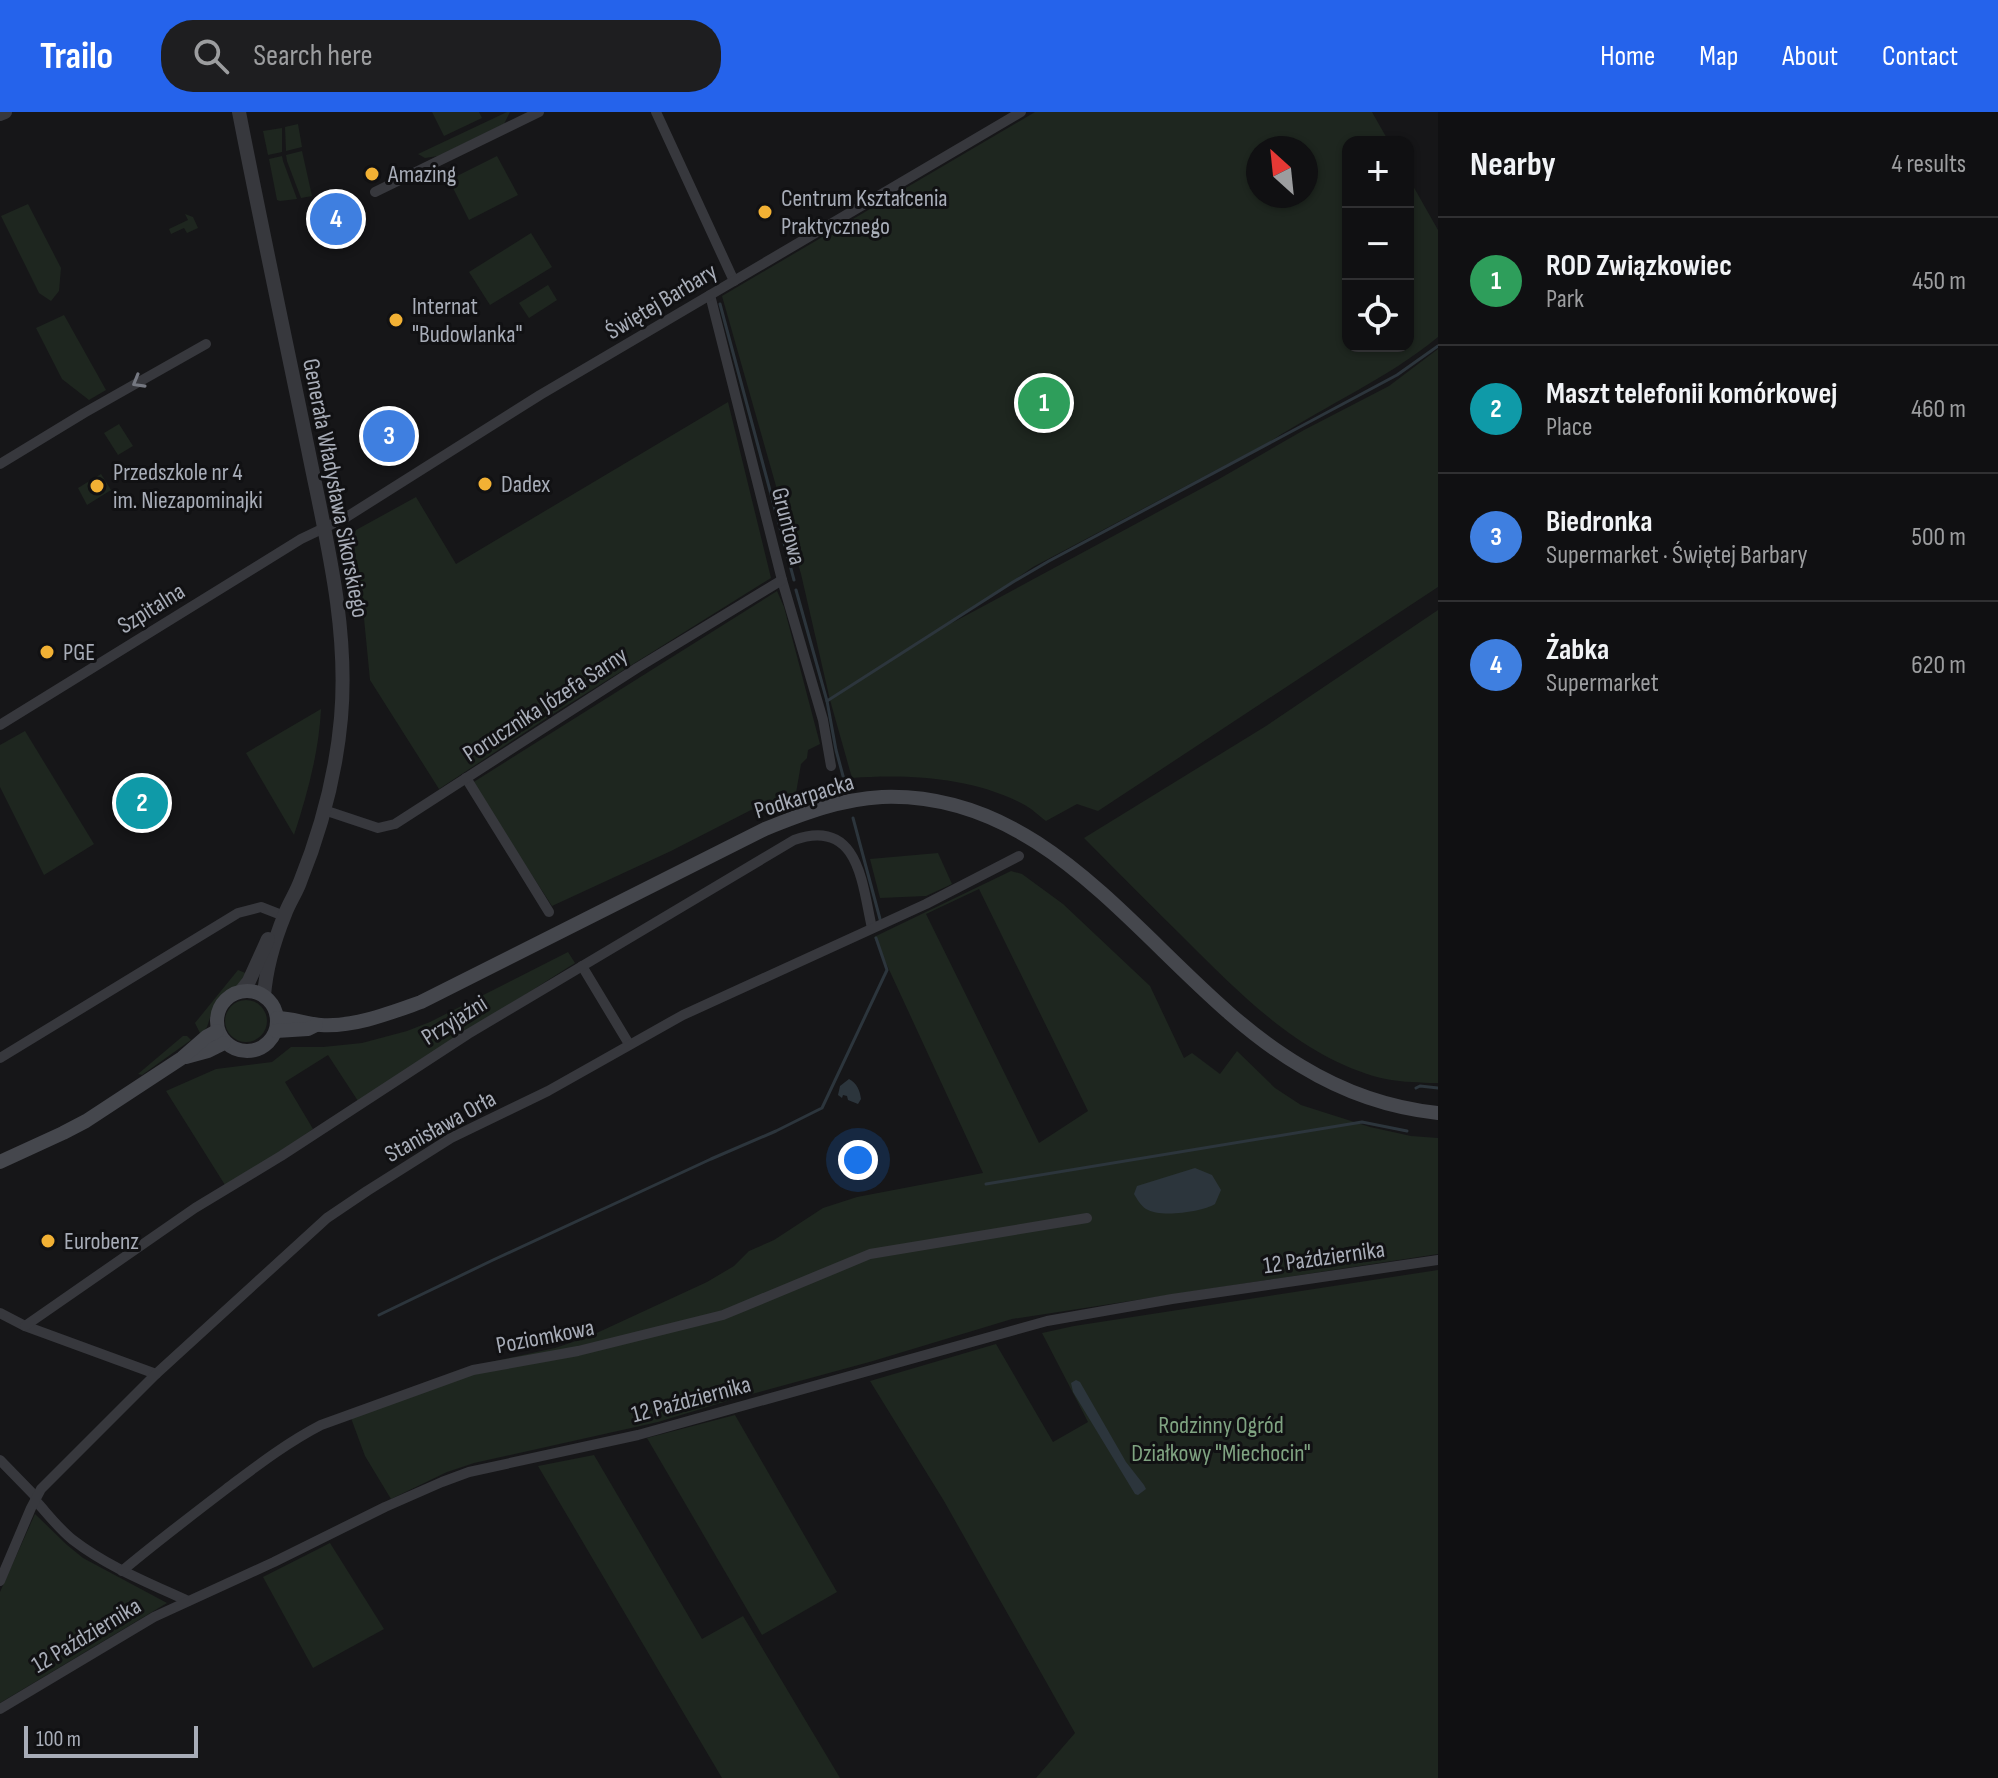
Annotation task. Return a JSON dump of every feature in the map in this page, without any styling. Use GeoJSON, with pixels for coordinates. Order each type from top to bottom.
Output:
{"type":"FeatureCollection","features":[{"type":"Feature","properties":{"kind":"main road","name":"Podkarpacka"},"geometry":{"type":"LineString","coordinates":[[276,1024],[308,1029],[316,1025],[368,1019],[421,1002],[741,840],[794,817],[847,801],[908,798],[965,808],[1003,823],[1036,841],[1069,865],[1236,1019],[1299,1066],[1382,1102],[1438,1113]]}},
{"type":"Feature","properties":{"kind":"main road"},"geometry":{"type":"LineString","coordinates":[[241,991],[257,992],[264,996],[270,1002],[276,1024],[271,1040],[253,1051],[233,1049],[221,1037],[216,1020],[223,1001],[241,991]]}},
{"type":"Feature","properties":{"kind":"main road"},"geometry":{"type":"LineString","coordinates":[[0,1162],[86,1121],[182,1058],[198,1043],[221,1037]]}},
{"type":"Feature","properties":{"kind":"street","name":"Generała Władysława Sikorskiego"},"geometry":{"type":"LineString","coordinates":[[239,112],[338,603],[343,683],[338,743],[324,810],[267,967],[264,996]]}},
{"type":"Feature","properties":{"kind":"street"},"geometry":{"type":"LineString","coordinates":[[375,192],[519,116],[539,112]]}},
{"type":"Feature","properties":{"kind":"street"},"geometry":{"type":"LineString","coordinates":[[656,112],[734,281]]}},
{"type":"Feature","properties":{"kind":"street","name":"Świętej Barbary"},"geometry":{"type":"LineString","coordinates":[[324,528],[345,518],[540,395],[1021,112]]}},
{"type":"Feature","properties":{"kind":"street","name":"Gruntowa"},"geometry":{"type":"LineString","coordinates":[[710,295],[782,580],[820,707],[831,766]]}},
{"type":"Feature","properties":{"kind":"street"},"geometry":{"type":"LineString","coordinates":[[0,464],[206,344]]}},
{"type":"Feature","properties":{"kind":"street","name":"Szpitalna"},"geometry":{"type":"LineString","coordinates":[[0,725],[301,539],[324,528]]}},
{"type":"Feature","properties":{"kind":"street","name":"Porucznika Józefa Sarny"},"geometry":{"type":"LineString","coordinates":[[324,810],[378,828],[395,824],[637,668],[782,580]]}},
{"type":"Feature","properties":{"kind":"street"},"geometry":{"type":"LineString","coordinates":[[466,778],[549,912]]}},
{"type":"Feature","properties":{"kind":"street","name":"Przyjaźni"},"geometry":{"type":"LineString","coordinates":[[25,1326],[195,1208],[468,1034],[794,840],[814,835],[830,837],[851,852],[859,867],[872,928]]}},
{"type":"Feature","properties":{"kind":"street","name":"Stanisława Orła"},"geometry":{"type":"LineString","coordinates":[[0,1581],[35,1498],[156,1374],[327,1218],[451,1138],[548,1091],[683,1015],[1019,856]]}},
{"type":"Feature","properties":{"kind":"street"},"geometry":{"type":"LineString","coordinates":[[0,1058],[238,913],[261,907],[284,916]]}},
{"type":"Feature","properties":{"kind":"street","name":"Generała Władysława Sikorskiego"},"geometry":{"type":"LineString","coordinates":[[241,991],[284,916]]}},
{"type":"Feature","properties":{"kind":"street"},"geometry":{"type":"LineString","coordinates":[[582,966],[629,1044]]}},
{"type":"Feature","properties":{"kind":"street","name":"Poziomkowa"},"geometry":{"type":"LineString","coordinates":[[122,1571],[261,1464],[321,1425],[473,1370],[578,1351],[723,1315],[870,1254],[1087,1218]]}},
{"type":"Feature","properties":{"kind":"street","name":"12 Października"},"geometry":{"type":"LineString","coordinates":[[0,1709],[134,1627],[385,1507],[469,1472],[638,1435],[1047,1321],[1438,1260]]}},
{"type":"Feature","properties":{"kind":"street"},"geometry":{"type":"LineString","coordinates":[[0,1313],[25,1326],[156,1374]]}},
{"type":"Feature","properties":{"kind":"street"},"geometry":{"type":"LineString","coordinates":[[0,1460],[71,1538],[122,1571],[188,1601]]}},
{"type":"Feature","properties":{"kind":"green space"},"geometry":{"type":"Polygon","coordinates":[[[432,112],[479,112],[482,118],[444,136],[432,112]]]}},
{"type":"Feature","properties":{"kind":"green space"},"geometry":{"type":"Polygon","coordinates":[[[510,112],[504,124],[438,156],[425,158],[418,154],[510,112]]]}},
{"type":"Feature","properties":{"kind":"green space"},"geometry":{"type":"Polygon","coordinates":[[[1035,112],[1372,112],[1386,136],[1342,136],[1342,352],[1414,352],[1414,188],[1438,230],[1438,337],[1398,366],[1271,441],[1033,567],[952,623],[1389,386],[1438,349],[1438,587],[1098,811],[1077,804],[1046,821],[1021,803],[1001,794],[960,783],[916,777],[852,778],[830,700],[801,574],[722,296],[1035,112]]]}},
{"type":"Feature","properties":{"kind":"green space"},"geometry":{"type":"Polygon","coordinates":[[[298,124],[302,147],[286,151],[285,127],[298,124]]]}},
{"type":"Feature","properties":{"kind":"green space"},"geometry":{"type":"Polygon","coordinates":[[[282,128],[282,152],[268,155],[263,131],[282,128]]]}},
{"type":"Feature","properties":{"kind":"green space"},"geometry":{"type":"Polygon","coordinates":[[[302,151],[312,196],[301,198],[286,155],[302,151]]]}},
{"type":"Feature","properties":{"kind":"green space"},"geometry":{"type":"Polygon","coordinates":[[[282,156],[297,199],[277,200],[269,159],[282,156]]]}},
{"type":"Feature","properties":{"kind":"green space"},"geometry":{"type":"Polygon","coordinates":[[[497,156],[518,195],[469,220],[449,180],[497,156]]]}},
{"type":"Feature","properties":{"kind":"green space"},"geometry":{"type":"Polygon","coordinates":[[[28,204],[61,268],[59,291],[51,301],[39,293],[1,216],[28,204]]]}},
{"type":"Feature","properties":{"kind":"green space"},"geometry":{"type":"Polygon","coordinates":[[[185,214],[193,217],[198,228],[187,233],[184,228],[171,234],[169,229],[188,220],[185,214]]]}},
{"type":"Feature","properties":{"kind":"green space"},"geometry":{"type":"Polygon","coordinates":[[[531,233],[552,267],[490,305],[469,272],[531,233]]]}},
{"type":"Feature","properties":{"kind":"green space"},"geometry":{"type":"Polygon","coordinates":[[[548,285],[557,300],[529,318],[519,303],[548,285]]]}},
{"type":"Feature","properties":{"kind":"green space"},"geometry":{"type":"Polygon","coordinates":[[[64,315],[106,390],[89,400],[62,379],[36,328],[64,315]]]}},
{"type":"Feature","properties":{"kind":"green space"},"geometry":{"type":"Polygon","coordinates":[[[728,402],[771,578],[439,789],[370,680],[363,608],[351,539],[356,530],[416,497],[456,564],[728,402]]]}},
{"type":"Feature","properties":{"kind":"green space"},"geometry":{"type":"Polygon","coordinates":[[[119,424],[133,446],[118,455],[104,433],[119,424]]]}},
{"type":"Feature","properties":{"kind":"green space"},"geometry":{"type":"Polygon","coordinates":[[[101,474],[111,490],[87,505],[78,488],[101,474]]]}},
{"type":"Feature","properties":{"kind":"green space"},"geometry":{"type":"Polygon","coordinates":[[[777,591],[784,607],[820,744],[808,750],[807,758],[801,764],[796,793],[751,810],[552,906],[472,783],[777,591]]]}},
{"type":"Feature","properties":{"kind":"green space"},"geometry":{"type":"Polygon","coordinates":[[[1438,610],[1438,1083],[1430,1083],[1381,1078],[1352,1068],[1299,1040],[1250,1002],[1084,838],[1266,726],[1438,610]]]}},
{"type":"Feature","properties":{"kind":"green space"},"geometry":{"type":"Polygon","coordinates":[[[321,709],[312,773],[294,835],[246,753],[321,709]]]}},
{"type":"Feature","properties":{"kind":"green space"},"geometry":{"type":"Polygon","coordinates":[[[25,731],[94,844],[44,875],[0,787],[0,745],[25,731]]]}},
{"type":"Feature","properties":{"kind":"green space"},"geometry":{"type":"Polygon","coordinates":[[[938,853],[952,884],[926,896],[880,898],[870,859],[938,853]]]}},
{"type":"Feature","properties":{"kind":"green space"},"geometry":{"type":"Polygon","coordinates":[[[1011,871],[1022,874],[1063,904],[1150,986],[1184,1058],[1192,1053],[1220,1074],[1237,1051],[1275,1088],[1301,1105],[1370,1127],[1438,1138],[1438,1254],[1012,1319],[658,1422],[474,1463],[447,1472],[391,1499],[365,1456],[351,1418],[482,1364],[555,1348],[588,1337],[707,1282],[734,1266],[749,1251],[774,1240],[823,1208],[857,1197],[983,1173],[874,937],[1011,871]],[[979,889],[926,914],[1039,1143],[1088,1111],[979,889]]]}},
{"type":"Feature","properties":{"kind":"green space"},"geometry":{"type":"Polygon","coordinates":[[[568,952],[575,963],[358,1101],[328,1055],[285,1082],[313,1129],[225,1185],[166,1091],[216,1069],[272,1062],[291,1047],[362,1043],[407,1031],[568,952]]]}},
{"type":"Feature","properties":{"kind":"green space"},"geometry":{"type":"Polygon","coordinates":[[[238,970],[248,974],[236,987],[221,995],[201,1035],[195,1023],[238,970]]]}},
{"type":"Feature","properties":{"kind":"green space"},"geometry":{"type":"Polygon","coordinates":[[[246,1000],[261,1006],[267,1021],[261,1036],[246,1042],[231,1036],[225,1021],[231,1006],[246,1000]]]}},
{"type":"Feature","properties":{"kind":"green space"},"geometry":{"type":"Polygon","coordinates":[[[183,1036],[191,1040],[142,1075],[138,1074],[183,1036]]]}},
{"type":"Feature","properties":{"kind":"green space","name":"Rodzinny Ogród Działkowy \"Miechocin\""},"geometry":{"type":"Polygon","coordinates":[[[1438,1270],[1438,1778],[1036,1778],[1075,1733],[944,1501],[870,1381],[996,1344],[1053,1442],[1088,1422],[1042,1333],[1438,1270]]]}},
{"type":"Feature","properties":{"kind":"green space"},"geometry":{"type":"Polygon","coordinates":[[[735,1415],[837,1592],[762,1635],[647,1438],[735,1415]]]}},
{"type":"Feature","properties":{"kind":"green space"},"geometry":{"type":"Polygon","coordinates":[[[594,1455],[702,1639],[743,1616],[840,1778],[722,1778],[538,1466],[594,1455]]]}},
{"type":"Feature","properties":{"kind":"green space"},"geometry":{"type":"Polygon","coordinates":[[[35,1514],[83,1558],[167,1603],[0,1703],[0,1592],[35,1514]]]}},
{"type":"Feature","properties":{"kind":"green space"},"geometry":{"type":"Polygon","coordinates":[[[330,1543],[384,1629],[313,1668],[263,1577],[330,1543]]]}},
{"type":"Feature","properties":{"kind":"shaded area"},"geometry":{"type":"Polygon","coordinates":[[[849,1079],[859,1090],[861,1099],[858,1104],[848,1100],[847,1096],[843,1095],[842,1098],[838,1095],[840,1086],[849,1079]]]}},
{"type":"Feature","properties":{"kind":"shaded area"},"geometry":{"type":"Polygon","coordinates":[[[1195,1168],[1212,1175],[1221,1190],[1215,1204],[1209,1207],[1181,1213],[1152,1212],[1142,1206],[1134,1194],[1137,1186],[1195,1168]]]}},
{"type":"Feature","properties":{"kind":"shaded area"},"geometry":{"type":"Polygon","coordinates":[[[1076,1380],[1126,1462],[1144,1485],[1146,1489],[1138,1495],[1073,1392],[1071,1383],[1076,1380]]]}},
{"type":"Feature","properties":{"kind":"waterway"},"geometry":{"type":"LineString","coordinates":[[720,304],[794,580]]}},
{"type":"Feature","properties":{"kind":"waterway"},"geometry":{"type":"LineString","coordinates":[[827,701],[1049,561],[1397,375],[1438,346]]}},
{"type":"Feature","properties":{"kind":"waterway"},"geometry":{"type":"LineString","coordinates":[[796,590],[827,701],[846,787]]}},
{"type":"Feature","properties":{"kind":"waterway"},"geometry":{"type":"LineString","coordinates":[[853,818],[880,919]]}},
{"type":"Feature","properties":{"kind":"waterway"},"geometry":{"type":"LineString","coordinates":[[379,1315],[822,1108],[887,970],[876,938]]}},
{"type":"Feature","properties":{"kind":"waterway"},"geometry":{"type":"LineString","coordinates":[[1416,1088],[1438,1088]]}},
{"type":"Feature","properties":{"kind":"waterway"},"geometry":{"type":"LineString","coordinates":[[986,1184],[1362,1122],[1407,1131]]}},
{"type":"Feature","properties":{"kind":"place","name":"Amazing"},"geometry":{"type":"Point","coordinates":[372,174]}},
{"type":"Feature","properties":{"kind":"place","name":"Centrum Kształcenia Praktycznego"},"geometry":{"type":"Point","coordinates":[765,212]}},
{"type":"Feature","properties":{"kind":"place","name":"Żabka"},"geometry":{"type":"Point","coordinates":[336,219]}},
{"type":"Feature","properties":{"kind":"place","name":"Internat \"Budowlanka\""},"geometry":{"type":"Point","coordinates":[396,320]}},
{"type":"Feature","properties":{"kind":"place","name":"ROD Związkowiec"},"geometry":{"type":"Point","coordinates":[1044,403]}},
{"type":"Feature","properties":{"kind":"place","name":"Biedronka"},"geometry":{"type":"Point","coordinates":[389,436]}},
{"type":"Feature","properties":{"kind":"place","name":"Dadex"},"geometry":{"type":"Point","coordinates":[485,484]}},
{"type":"Feature","properties":{"kind":"place","name":"Przedszkole nr 4 im. Niezapominajki"},"geometry":{"type":"Point","coordinates":[97,486]}},
{"type":"Feature","properties":{"kind":"place","name":"PGE"},"geometry":{"type":"Point","coordinates":[47,652]}},
{"type":"Feature","properties":{"kind":"place","name":"Maszt telefonii komórkowej"},"geometry":{"type":"Point","coordinates":[142,803]}},
{"type":"Feature","properties":{"kind":"place","name":"Eurobenz"},"geometry":{"type":"Point","coordinates":[48,1241]}}]}
